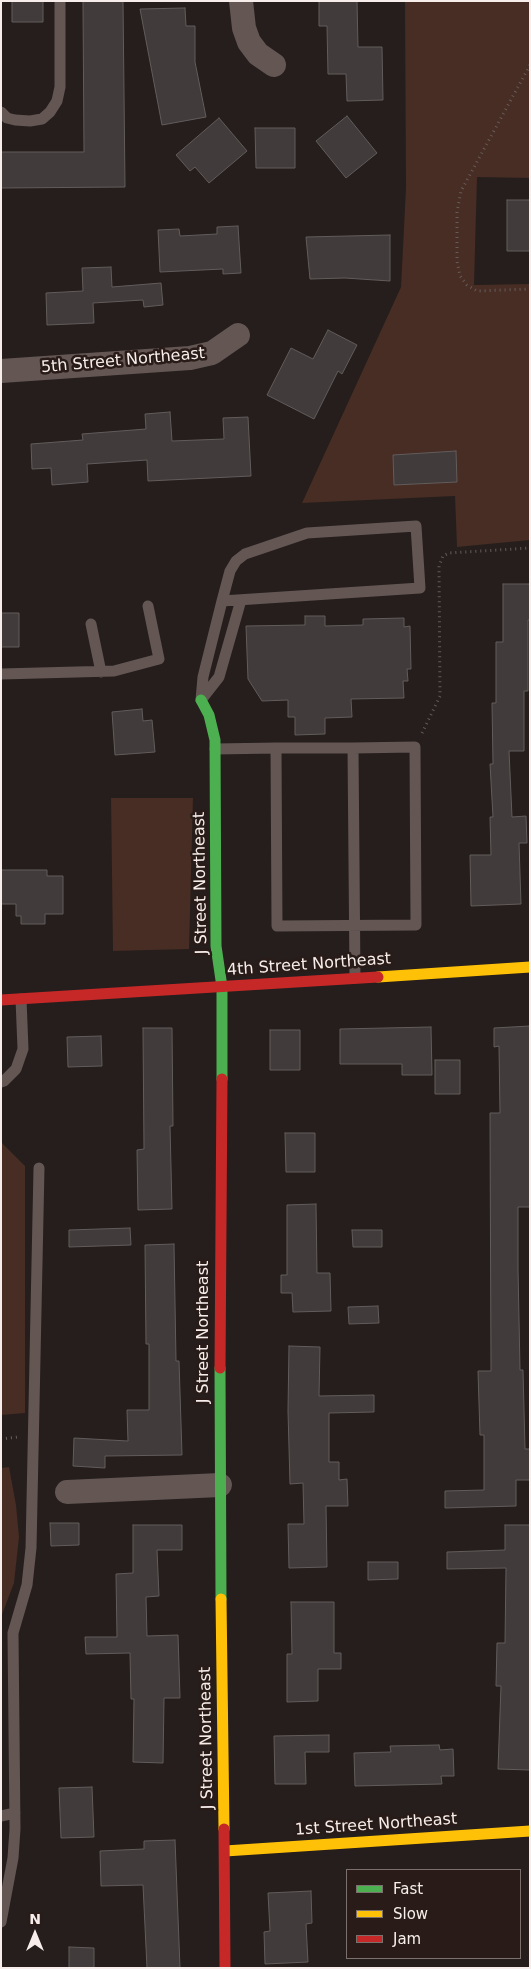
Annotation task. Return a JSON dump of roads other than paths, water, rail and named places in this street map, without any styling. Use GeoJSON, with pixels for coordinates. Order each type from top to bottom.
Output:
{"type":"FeatureCollection","features":[{"type":"Feature","properties":{"kind":"street"},"geometry":{"type":"LineString","coordinates":[[241,1],[244,28],[249,42],[258,54],[274,66]]}},
{"type":"Feature","properties":{"kind":"street","name":"5th Street Northeast"},"geometry":{"type":"LineString","coordinates":[[1,371],[190,358],[212,353],[238,335]]}},
{"type":"Feature","properties":{"kind":"street","name":"J Street Northeast"},"geometry":{"type":"LineString","coordinates":[[201,700],[213,726],[215,749],[216,946],[222,987],[220,1485],[225,1968]]}},
{"type":"Feature","properties":{"kind":"street","name":"4th Street Northeast"},"geometry":{"type":"LineString","coordinates":[[1,1000],[530,967]]}},
{"type":"Feature","properties":{"kind":"street"},"geometry":{"type":"LineString","coordinates":[[67,1492],[220,1485]]}},
{"type":"Feature","properties":{"kind":"street","name":"1st Street Northeast"},"geometry":{"type":"LineString","coordinates":[[225,1851],[530,1831]]}},
{"type":"Feature","properties":{"kind":"lane"},"geometry":{"type":"LineString","coordinates":[[1,112],[6,118],[15,120],[30,121],[42,119],[50,112],[57,101],[60,87],[60,1]]}},
{"type":"Feature","properties":{"kind":"lane"},"geometry":{"type":"LineString","coordinates":[[201,700],[203,677],[222,601],[230,571],[236,561],[245,554],[307,533],[416,526],[420,588],[222,601]]}},
{"type":"Feature","properties":{"kind":"lane"},"geometry":{"type":"LineString","coordinates":[[201,700],[219,677],[241,600]]}},
{"type":"Feature","properties":{"kind":"lane"},"geometry":{"type":"LineString","coordinates":[[1,674],[114,671],[159,659],[148,606]]}},
{"type":"Feature","properties":{"kind":"lane"},"geometry":{"type":"LineString","coordinates":[[91,624],[101,672]]}},
{"type":"Feature","properties":{"kind":"lane"},"geometry":{"type":"LineString","coordinates":[[215,749],[276,748],[415,747],[416,924],[277,926],[276,748]]}},
{"type":"Feature","properties":{"kind":"lane"},"geometry":{"type":"LineString","coordinates":[[353,748],[355,978]]}},
{"type":"Feature","properties":{"kind":"lane"},"geometry":{"type":"LineString","coordinates":[[1,1082],[4,1082],[16,1069],[23,1049],[21,999]]}},
{"type":"Feature","properties":{"kind":"lane"},"geometry":{"type":"LineString","coordinates":[[1,1922],[4,1893],[13,1858],[13,1633],[27,1584],[31,1548],[39,1168]]}},
{"type":"Feature","properties":{"kind":"lane"},"geometry":{"type":"LineString","coordinates":[[1,1753],[14,1750]]}},
{"type":"Feature","properties":{"kind":"lane"},"geometry":{"type":"LineString","coordinates":[[1,1816],[14,1813]]}}]}
